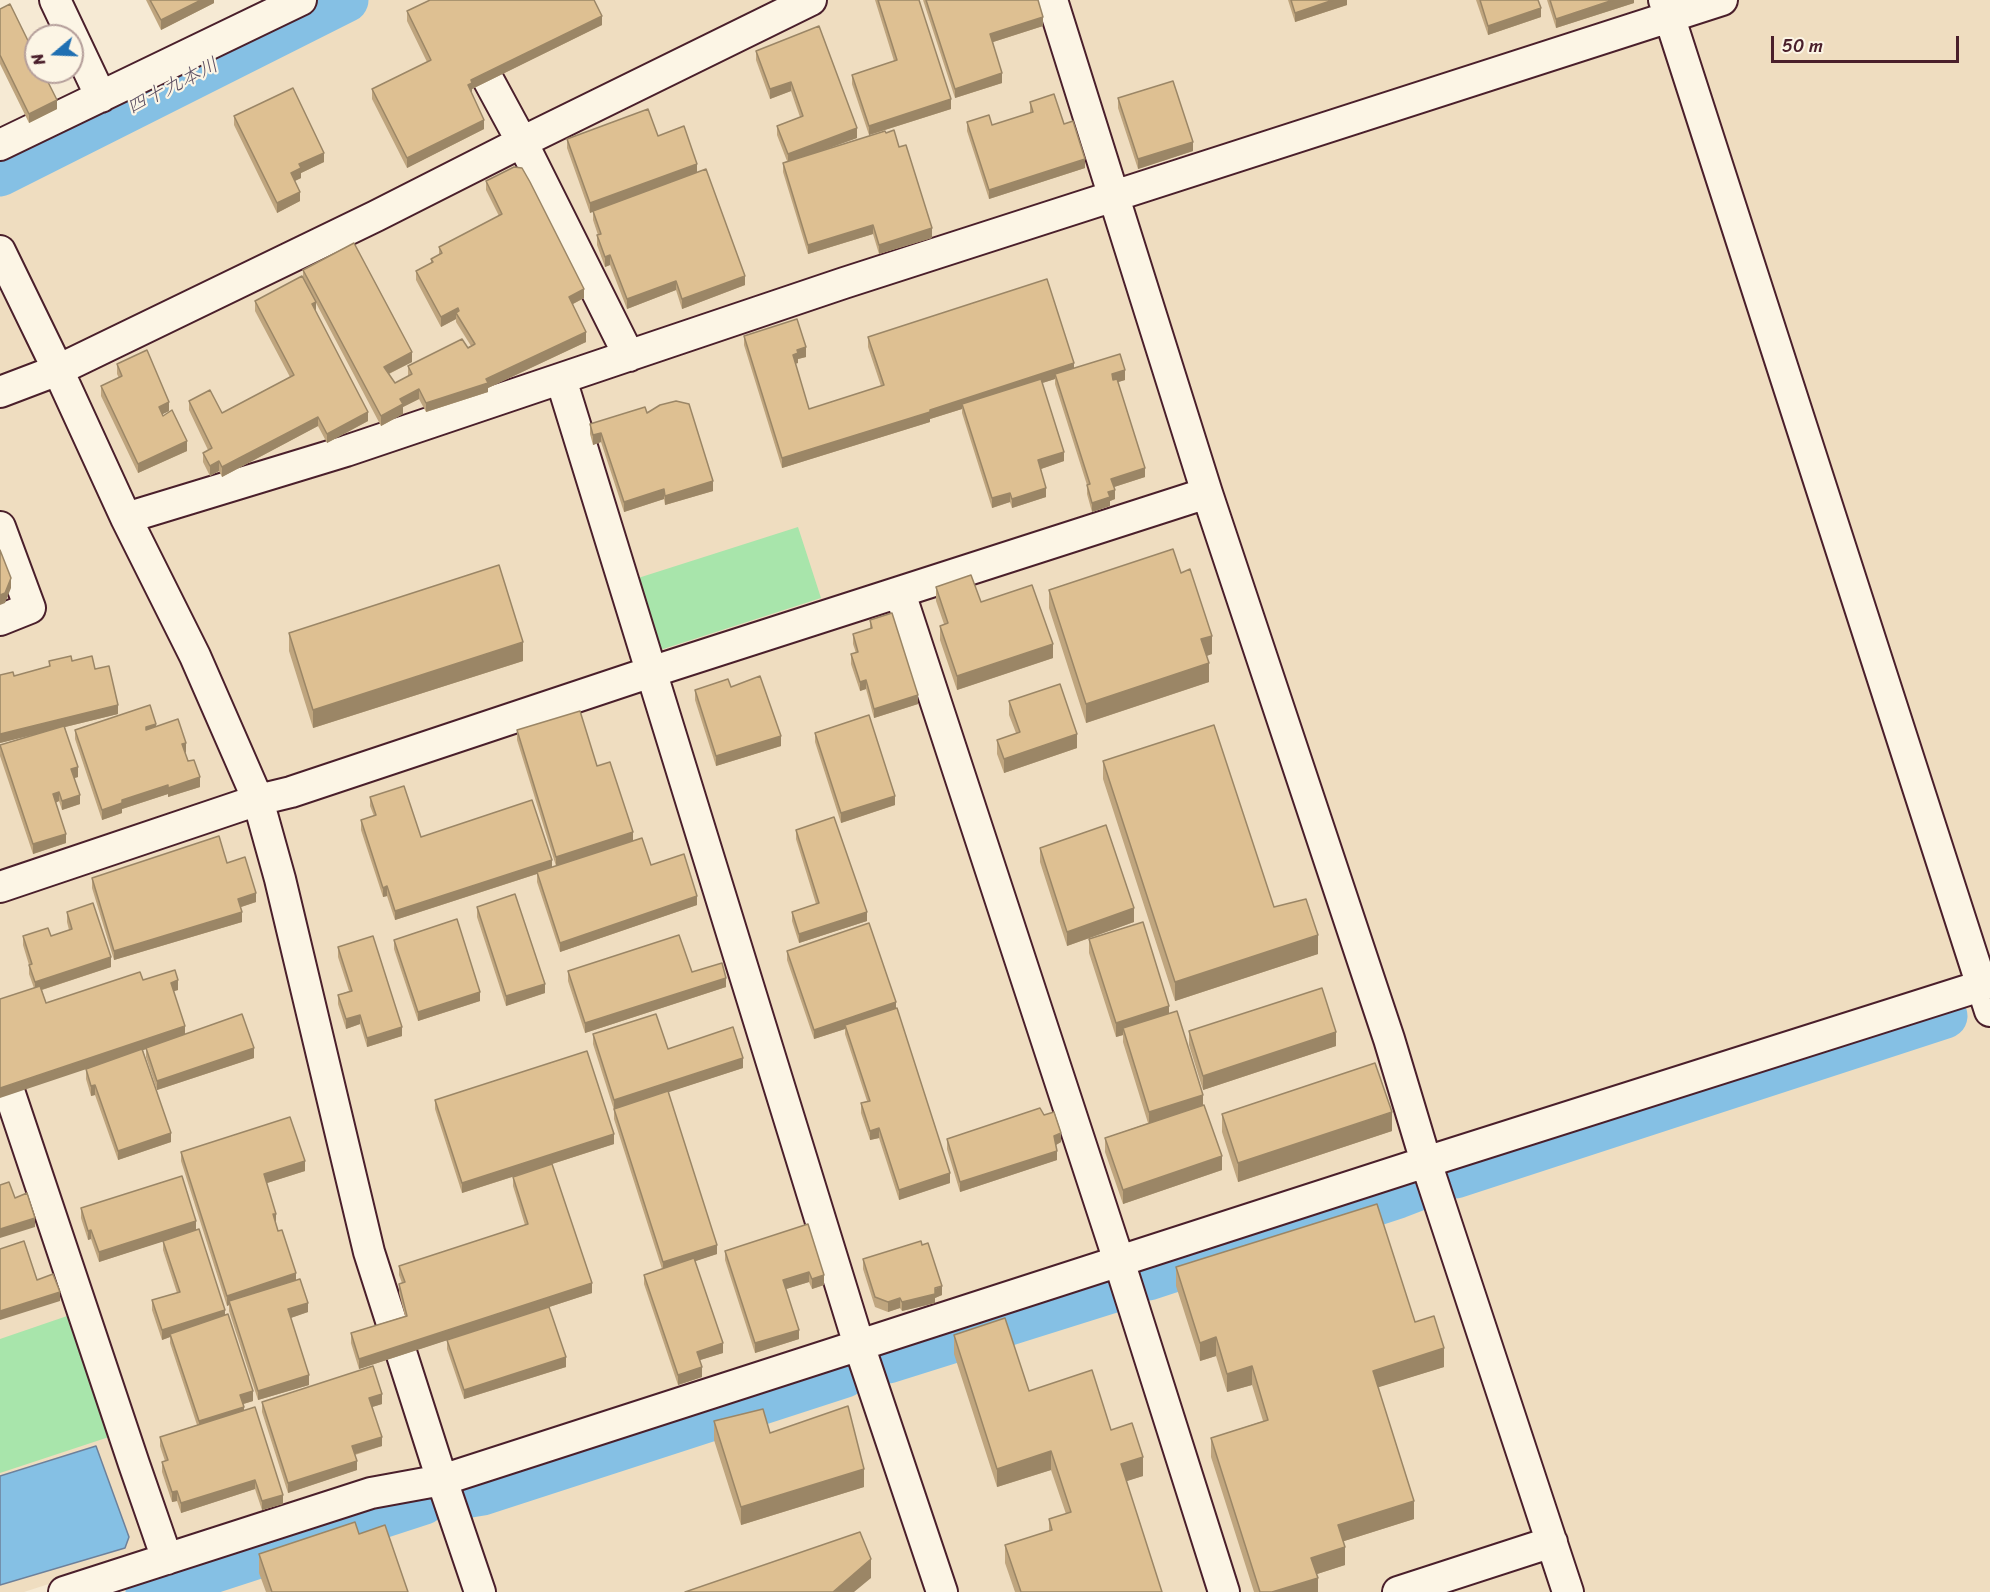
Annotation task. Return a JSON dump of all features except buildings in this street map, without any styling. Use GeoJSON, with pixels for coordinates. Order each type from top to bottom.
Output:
{"type":"FeatureCollection","features":[{"type":"Feature","properties":{"kind":"street"},"geometry":{"type":"LineString","coordinates":[[55,0],[101,97]]}},
{"type":"Feature","properties":{"kind":"street"},"geometry":{"type":"LineString","coordinates":[[0,145],[300,0]]}},
{"type":"Feature","properties":{"kind":"street"},"geometry":{"type":"LineString","coordinates":[[445,0],[522,142],[629,356]]}},
{"type":"Feature","properties":{"kind":"street"},"geometry":{"type":"LineString","coordinates":[[0,392],[58,370],[811,0]]}},
{"type":"Feature","properties":{"kind":"street"},"geometry":{"type":"LineString","coordinates":[[1052,0],[1207,493],[1389,1039],[1426,1161],[1568,1592]]}},
{"type":"Feature","properties":{"kind":"street"},"geometry":{"type":"LineString","coordinates":[[126,518],[346,451],[856,279],[1114,196],[1666,9],[1722,0]]}},
{"type":"Feature","properties":{"kind":"street"},"geometry":{"type":"LineString","coordinates":[[64,1592],[370,1493],[442,1480],[1426,1161],[1987,993],[1666,9]]}},
{"type":"Feature","properties":{"kind":"street"},"geometry":{"type":"LineString","coordinates":[[0,251],[126,518],[195,656],[258,800],[280,879],[369,1252],[480,1592]]}},
{"type":"Feature","properties":{"kind":"street"},"geometry":{"type":"LineString","coordinates":[[561,379],[859,1346],[942,1592]]}},
{"type":"Feature","properties":{"kind":"street"},"geometry":{"type":"LineString","coordinates":[[0,887],[258,800],[291,792],[651,672],[1207,493]]}},
{"type":"Feature","properties":{"kind":"street"},"geometry":{"type":"LineString","coordinates":[[0,527],[30,608],[0,620]]}},
{"type":"Feature","properties":{"kind":"street"},"geometry":{"type":"LineString","coordinates":[[900,593],[1119,1261],[1224,1592]]}},
{"type":"Feature","properties":{"kind":"street"},"geometry":{"type":"LineString","coordinates":[[0,1064],[167,1558]]}},
{"type":"Feature","properties":{"kind":"street"},"geometry":{"type":"LineString","coordinates":[[1398,1592],[1552,1542]]}},
{"type":"Feature","properties":{"kind":"shaded area"},"geometry":{"type":"Polygon","coordinates":[[[293,0],[1990,0],[1990,1592],[184,1592],[170,1548],[142,1554],[24,1592],[0,1592],[0,140],[293,0]]]}},
{"type":"Feature","properties":{"kind":"green space"},"geometry":{"type":"Polygon","coordinates":[[[798,527],[821,598],[657,651],[635,579],[798,527]]]}},
{"type":"Feature","properties":{"kind":"green space"},"geometry":{"type":"Polygon","coordinates":[[[70,1315],[109,1437],[0,1473],[0,1339],[70,1315]]]}},
{"type":"Feature","properties":{"kind":"water"},"geometry":{"type":"Polygon","coordinates":[[[96,1446],[129,1537],[125,1548],[0,1585],[0,1476],[96,1446]]]}},
{"type":"Feature","properties":{"kind":"waterway","name":"四十九本川"},"geometry":{"type":"LineString","coordinates":[[0,174],[346,0]]}},
{"type":"Feature","properties":{"kind":"waterway"},"geometry":{"type":"LineString","coordinates":[[1455,1176],[1945,1016]]}},
{"type":"Feature","properties":{"kind":"waterway"},"geometry":{"type":"LineString","coordinates":[[1148,1278],[1424,1186]]}},
{"type":"Feature","properties":{"kind":"waterway"},"geometry":{"type":"LineString","coordinates":[[888,1361],[1117,1289]]}},
{"type":"Feature","properties":{"kind":"waterway"},"geometry":{"type":"LineString","coordinates":[[470,1495],[845,1375]]}},
{"type":"Feature","properties":{"kind":"waterway"},"geometry":{"type":"LineString","coordinates":[[148,1592],[424,1502]]}}]}
